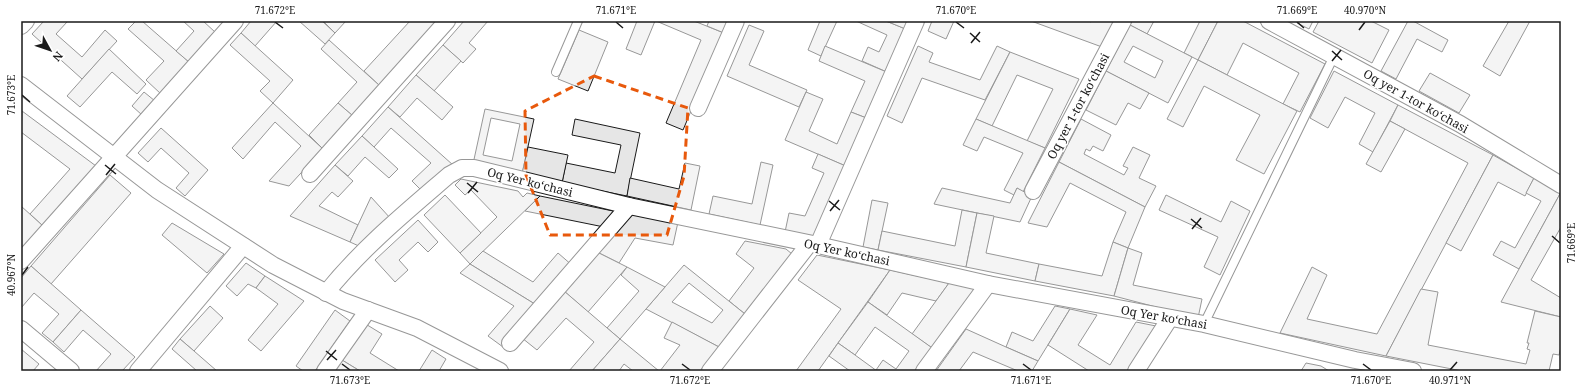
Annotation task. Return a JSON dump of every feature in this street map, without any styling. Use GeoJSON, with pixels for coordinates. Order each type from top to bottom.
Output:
{"type":"FeatureCollection","features":[{"type":"Feature","properties":{"kind":"street"},"geometry":{"type":"LineString","coordinates":[[21,26],[26,21]]}},
{"type":"Feature","properties":{"kind":"street"},"geometry":{"type":"LineString","coordinates":[[21,261],[235,21]]}},
{"type":"Feature","properties":{"kind":"street"},"geometry":{"type":"LineString","coordinates":[[310,174],[447,21]]}},
{"type":"Feature","properties":{"kind":"street"},"geometry":{"type":"LineString","coordinates":[[698,108],[736,21]]}},
{"type":"Feature","properties":{"kind":"street"},"geometry":{"type":"LineString","coordinates":[[710,371],[813,244],[916,21]]}},
{"type":"Feature","properties":{"kind":"street","name":"Oq yer 1-tor koʻchasi"},"geometry":{"type":"LineString","coordinates":[[1033,191],[1123,21]]}},
{"type":"Feature","properties":{"kind":"street","name":"Oq yer 1-tor koʻchasi"},"geometry":{"type":"LineString","coordinates":[[1270,21],[1460,124],[1561,185]]}},
{"type":"Feature","properties":{"kind":"street"},"geometry":{"type":"LineString","coordinates":[[21,85],[157,190],[273,265],[326,293],[417,328],[500,371]]}},
{"type":"Feature","properties":{"kind":"street","name":"Oq Yer koʻchasi"},"geometry":{"type":"LineString","coordinates":[[326,293],[350,263],[449,175],[462,168],[474,168],[629,206],[813,244],[988,284],[1204,324],[1352,365],[1413,371]]}},
{"type":"Feature","properties":{"kind":"street"},"geometry":{"type":"LineString","coordinates":[[510,343],[629,206]]}},
{"type":"Feature","properties":{"kind":"street"},"geometry":{"type":"LineString","coordinates":[[138,371],[243,246]]}},
{"type":"Feature","properties":{"kind":"street"},"geometry":{"type":"LineString","coordinates":[[924,371],[988,284]]}},
{"type":"Feature","properties":{"kind":"street"},"geometry":{"type":"LineString","coordinates":[[325,371],[368,310]]}},
{"type":"Feature","properties":{"kind":"street"},"geometry":{"type":"LineString","coordinates":[[1136,371],[1170,318]]}},
{"type":"Feature","properties":{"kind":"street"},"geometry":{"type":"LineString","coordinates":[[21,329],[53,366],[71,371]]}},
{"type":"Feature","properties":{"kind":"lane"},"geometry":{"type":"LineString","coordinates":[[556,72],[578,21]]}},
{"type":"Feature","properties":{"kind":"lane"},"geometry":{"type":"LineString","coordinates":[[1204,324],[1334,56]]}},
{"type":"Feature","properties":{"kind":"highlighted area"},"geometry":{"type":"Polygon","coordinates":[[[594,76],[688,108],[684,176],[667,235],[550,235],[526,175],[525,111],[594,76]]]}},
{"type":"Feature","properties":{"kind":"building"},"geometry":{"type":"Polygon","coordinates":[[[44,21],[67,22],[56,34],[82,57],[105,30],[117,41],[82,79],[32,34],[44,21]]]}},
{"type":"Feature","properties":{"kind":"building"},"geometry":{"type":"Polygon","coordinates":[[[136,21],[142,21],[189,62],[161,94],[146,80],[164,61],[128,29],[136,21]]]}},
{"type":"Feature","properties":{"kind":"building"},"geometry":{"type":"Polygon","coordinates":[[[183,21],[203,21],[215,32],[189,62],[176,51],[194,31],[183,21]]]}},
{"type":"Feature","properties":{"kind":"building"},"geometry":{"type":"Polygon","coordinates":[[[251,21],[277,21],[255,46],[241,33],[251,21]]]}},
{"type":"Feature","properties":{"kind":"building"},"geometry":{"type":"Polygon","coordinates":[[[299,21],[322,21],[335,33],[325,44],[299,21]]]}},
{"type":"Feature","properties":{"kind":"building"},"geometry":{"type":"Polygon","coordinates":[[[323,21],[346,21],[335,33],[323,21]]]}},
{"type":"Feature","properties":{"kind":"building"},"geometry":{"type":"Polygon","coordinates":[[[410,21],[433,21],[436,24],[380,86],[364,71],[410,21]]]}},
{"type":"Feature","properties":{"kind":"building"},"geometry":{"type":"Polygon","coordinates":[[[464,21],[488,21],[469,43],[476,49],[463,63],[443,45],[464,21]]]}},
{"type":"Feature","properties":{"kind":"building"},"geometry":{"type":"Polygon","coordinates":[[[637,21],[655,21],[641,55],[626,49],[637,21]]]}},
{"type":"Feature","properties":{"kind":"building"},"geometry":{"type":"Polygon","coordinates":[[[656,21],[694,21],[724,33],[683,130],[666,123],[701,40],[656,21]]]}},
{"type":"Feature","properties":{"kind":"building"},"geometry":{"type":"Polygon","coordinates":[[[709,21],[729,21],[724,33],[707,26],[709,21]]]}},
{"type":"Feature","properties":{"kind":"building"},"geometry":{"type":"Polygon","coordinates":[[[820,21],[837,21],[821,56],[808,50],[820,21]]]}},
{"type":"Feature","properties":{"kind":"building"},"geometry":{"type":"Polygon","coordinates":[[[856,21],[886,21],[908,30],[889,73],[862,61],[868,47],[879,52],[887,35],[856,21]]]}},
{"type":"Feature","properties":{"kind":"building"},"geometry":{"type":"Polygon","coordinates":[[[886,21],[912,21],[908,30],[886,21]]]}},
{"type":"Feature","properties":{"kind":"building"},"geometry":{"type":"Polygon","coordinates":[[[932,21],[954,21],[946,39],[928,31],[932,21]]]}},
{"type":"Feature","properties":{"kind":"building"},"geometry":{"type":"Polygon","coordinates":[[[1031,21],[1091,22],[1115,21],[1102,47],[1031,21]]]}},
{"type":"Feature","properties":{"kind":"building"},"geometry":{"type":"Polygon","coordinates":[[[1132,21],[1154,21],[1147,34],[1130,25],[1132,21]]]}},
{"type":"Feature","properties":{"kind":"building"},"geometry":{"type":"Polygon","coordinates":[[[1200,21],[1218,21],[1198,60],[1184,53],[1200,21]]]}},
{"type":"Feature","properties":{"kind":"building"},"geometry":{"type":"Polygon","coordinates":[[[1218,21],[1243,21],[1325,64],[1300,112],[1283,104],[1299,73],[1243,43],[1227,75],[1198,60],[1218,21]]]}},
{"type":"Feature","properties":{"kind":"building"},"geometry":{"type":"Polygon","coordinates":[[[1298,21],[1313,21],[1309,29],[1297,23],[1298,21]]]}},
{"type":"Feature","properties":{"kind":"building"},"geometry":{"type":"Polygon","coordinates":[[[1319,21],[1371,21],[1389,30],[1372,63],[1313,32],[1319,21]]]}},
{"type":"Feature","properties":{"kind":"building"},"geometry":{"type":"Polygon","coordinates":[[[1408,21],[1413,21],[1448,40],[1442,52],[1417,39],[1396,79],[1381,71],[1408,21]]]}},
{"type":"Feature","properties":{"kind":"building"},"geometry":{"type":"Polygon","coordinates":[[[1509,21],[1530,21],[1500,76],[1483,66],[1509,21]]]}},
{"type":"Feature","properties":{"kind":"building"},"geometry":{"type":"Polygon","coordinates":[[[749,25],[764,31],[749,65],[807,90],[799,107],[727,76],[749,25]]]}},
{"type":"Feature","properties":{"kind":"building"},"geometry":{"type":"Polygon","coordinates":[[[1130,25],[1192,57],[1168,103],[1106,71],[1130,25]],[[1133,46],[1124,62],[1155,78],[1163,61],[1133,46]]]}},
{"type":"Feature","properties":{"kind":"building"},"geometry":{"type":"Polygon","coordinates":[[[579,30],[608,42],[588,91],[558,79],[579,30]]]}},
{"type":"Feature","properties":{"kind":"building"},"geometry":{"type":"Polygon","coordinates":[[[241,33],[293,80],[273,103],[260,91],[270,81],[230,45],[241,33]]]}},
{"type":"Feature","properties":{"kind":"building"},"geometry":{"type":"Polygon","coordinates":[[[329,40],[380,86],[353,116],[338,103],[357,82],[321,49],[329,40]]]}},
{"type":"Feature","properties":{"kind":"building"},"geometry":{"type":"Polygon","coordinates":[[[443,45],[461,61],[434,91],[416,75],[443,45]]]}},
{"type":"Feature","properties":{"kind":"building"},"geometry":{"type":"Polygon","coordinates":[[[825,46],[889,73],[869,119],[851,112],[865,81],[819,61],[825,46]]]}},
{"type":"Feature","properties":{"kind":"building"},"geometry":{"type":"Polygon","coordinates":[[[918,46],[933,53],[929,62],[980,80],[997,46],[1010,52],[985,100],[922,78],[902,123],[887,116],[918,46]]]}},
{"type":"Feature","properties":{"kind":"building"},"geometry":{"type":"Polygon","coordinates":[[[109,49],[146,84],[137,94],[112,72],[80,107],[67,96],[109,49]]]}},
{"type":"Feature","properties":{"kind":"building"},"geometry":{"type":"Polygon","coordinates":[[[1010,52],[1079,79],[1045,148],[1027,141],[1053,89],[1017,75],[992,126],[976,119],[1010,52]]]}},
{"type":"Feature","properties":{"kind":"building"},"geometry":{"type":"Polygon","coordinates":[[[1198,60],[1297,111],[1264,174],[1236,160],[1260,115],[1204,86],[1183,127],[1167,119],[1198,60]]]}},
{"type":"Feature","properties":{"kind":"building"},"geometry":{"type":"Polygon","coordinates":[[[1106,71],[1149,93],[1140,109],[1128,103],[1116,125],[1086,110],[1106,71]]]}},
{"type":"Feature","properties":{"kind":"building"},"geometry":{"type":"Polygon","coordinates":[[[1334,71],[1398,105],[1373,152],[1359,144],[1375,113],[1345,97],[1328,128],[1310,118],[1334,71]]]}},
{"type":"Feature","properties":{"kind":"building"},"geometry":{"type":"Polygon","coordinates":[[[1430,73],[1470,95],[1459,113],[1419,91],[1430,73]]]}},
{"type":"Feature","properties":{"kind":"building"},"geometry":{"type":"Polygon","coordinates":[[[416,75],[453,107],[442,120],[417,98],[400,117],[388,107],[416,75]]]}},
{"type":"Feature","properties":{"kind":"building"},"geometry":{"type":"Polygon","coordinates":[[[144,92],[155,101],[142,115],[132,106],[144,92]]]}},
{"type":"Feature","properties":{"kind":"building"},"geometry":{"type":"Polygon","coordinates":[[[806,92],[823,99],[809,131],[837,144],[851,112],[869,119],[848,167],[785,140],[806,92]]]}},
{"type":"Feature","properties":{"kind":"building"},"geometry":{"type":"Polygon","coordinates":[[[273,103],[323,149],[289,186],[269,181],[301,146],[275,122],[243,159],[232,148],[273,103]]]}},
{"type":"Feature","properties":{"kind":"building"},"geometry":{"type":"Polygon","coordinates":[[[338,103],[353,116],[323,149],[309,135],[338,103]]]}},
{"type":"Feature","properties":{"kind":"building"},"geometry":{"type":"Polygon","coordinates":[[[1398,105],[1493,155],[1386,356],[1280,333],[1312,267],[1327,275],[1307,319],[1377,334],[1468,163],[1390,121],[1398,105]]]}},
{"type":"Feature","properties":{"kind":"building"},"geometry":{"type":"Polygon","coordinates":[[[388,107],[453,165],[424,193],[412,181],[431,163],[391,128],[374,147],[362,136],[388,107]]]}},
{"type":"Feature","properties":{"kind":"building"},"geometry":{"type":"Polygon","coordinates":[[[485,109],[534,119],[522,174],[473,164],[485,109]],[[491,118],[483,155],[512,161],[520,124],[491,118]]]}},
{"type":"Feature","properties":{"kind":"building"},"geometry":{"type":"Polygon","coordinates":[[[22,111],[96,166],[43,226],[30,214],[70,169],[21,132],[22,111]]]}},
{"type":"Feature","properties":{"kind":"building"},"geometry":{"type":"Polygon","coordinates":[[[575,119],[640,133],[627,196],[562,183],[566,163],[615,173],[621,145],[572,135],[575,119]]]}},
{"type":"Feature","properties":{"kind":"building"},"geometry":{"type":"Polygon","coordinates":[[[976,119],[1045,148],[1023,192],[1017,188],[1014,195],[1004,190],[1023,153],[984,137],[977,151],[963,145],[976,119]]]}},
{"type":"Feature","properties":{"kind":"building"},"geometry":{"type":"Polygon","coordinates":[[[1081,119],[1111,135],[1103,151],[1093,146],[1090,151],[1086,149],[1084,154],[1124,175],[1128,168],[1123,166],[1133,147],[1150,155],[1139,178],[1156,186],[1145,207],[1059,162],[1081,119]]]}},
{"type":"Feature","properties":{"kind":"building"},"geometry":{"type":"Polygon","coordinates":[[[1390,121],[1405,129],[1381,172],[1366,164],[1390,121]]]}},
{"type":"Feature","properties":{"kind":"building"},"geometry":{"type":"Polygon","coordinates":[[[161,128],[208,170],[185,196],[176,188],[189,173],[161,148],[148,162],[138,153],[161,128]]]}},
{"type":"Feature","properties":{"kind":"building"},"geometry":{"type":"Polygon","coordinates":[[[362,136],[398,169],[389,178],[365,157],[348,176],[335,165],[362,136]]]}},
{"type":"Feature","properties":{"kind":"building"},"geometry":{"type":"Polygon","coordinates":[[[528,147],[568,155],[562,183],[522,174],[528,147]]]}},
{"type":"Feature","properties":{"kind":"building"},"geometry":{"type":"Polygon","coordinates":[[[818,154],[848,167],[817,239],[785,232],[789,213],[805,216],[824,173],[812,168],[818,154]]]}},
{"type":"Feature","properties":{"kind":"building"},"geometry":{"type":"Polygon","coordinates":[[[1493,155],[1534,178],[1525,196],[1498,182],[1461,251],[1446,243],[1493,155]]]}},
{"type":"Feature","properties":{"kind":"building"},"geometry":{"type":"Polygon","coordinates":[[[761,162],[773,165],[760,225],[709,214],[713,196],[752,204],[761,162]]]}},
{"type":"Feature","properties":{"kind":"building"},"geometry":{"type":"Polygon","coordinates":[[[1059,162],[1145,207],[1128,248],[1113,242],[1126,212],[1070,183],[1047,227],[1028,223],[1059,162]]]}},
{"type":"Feature","properties":{"kind":"building"},"geometry":{"type":"Polygon","coordinates":[[[685,163],[700,166],[691,210],[627,196],[630,178],[679,189],[685,163]]]}},
{"type":"Feature","properties":{"kind":"building"},"geometry":{"type":"Polygon","coordinates":[[[335,165],[353,181],[338,197],[332,192],[319,206],[358,225],[350,242],[290,216],[335,165]]]}},
{"type":"Feature","properties":{"kind":"building"},"geometry":{"type":"Polygon","coordinates":[[[110,175],[131,193],[51,284],[31,266],[110,175]]]}},
{"type":"Feature","properties":{"kind":"building"},"geometry":{"type":"Polygon","coordinates":[[[1534,178],[1561,192],[1519,269],[1493,255],[1501,241],[1515,248],[1541,201],[1526,193],[1534,178]]]}},
{"type":"Feature","properties":{"kind":"building"},"geometry":{"type":"Polygon","coordinates":[[[461,179],[518,191],[523,197],[527,193],[540,196],[470,264],[460,253],[497,217],[471,190],[465,195],[455,185],[461,179]]]}},
{"type":"Feature","properties":{"kind":"building"},"geometry":{"type":"Polygon","coordinates":[[[942,188],[1010,203],[1017,188],[1032,196],[1020,222],[934,204],[942,188]]]}},
{"type":"Feature","properties":{"kind":"building"},"geometry":{"type":"Polygon","coordinates":[[[1561,192],[1561,227],[1531,280],[1561,298],[1561,317],[1501,302],[1561,192]]]}},
{"type":"Feature","properties":{"kind":"building"},"geometry":{"type":"Polygon","coordinates":[[[445,195],[481,233],[460,253],[424,215],[445,195]]]}},
{"type":"Feature","properties":{"kind":"building"},"geometry":{"type":"Polygon","coordinates":[[[1166,195],[1221,222],[1231,201],[1250,211],[1220,275],[1204,267],[1218,237],[1159,210],[1166,195]]]}},
{"type":"Feature","properties":{"kind":"building"},"geometry":{"type":"Polygon","coordinates":[[[540,196],[618,212],[604,227],[525,211],[540,196]]]}},
{"type":"Feature","properties":{"kind":"building"},"geometry":{"type":"Polygon","coordinates":[[[371,197],[391,219],[361,247],[350,242],[371,197]]]}},
{"type":"Feature","properties":{"kind":"building"},"geometry":{"type":"Polygon","coordinates":[[[872,200],[888,203],[878,250],[863,247],[872,200]]]}},
{"type":"Feature","properties":{"kind":"building"},"geometry":{"type":"Polygon","coordinates":[[[21,206],[43,226],[21,251],[21,206]]]}},
{"type":"Feature","properties":{"kind":"building"},"geometry":{"type":"Polygon","coordinates":[[[962,210],[977,213],[966,267],[878,250],[882,231],[955,246],[962,210]]]}},
{"type":"Feature","properties":{"kind":"building"},"geometry":{"type":"Polygon","coordinates":[[[631,213],[678,222],[673,245],[635,238],[619,263],[597,252],[631,213]]]}},
{"type":"Feature","properties":{"kind":"building"},"geometry":{"type":"Polygon","coordinates":[[[977,213],[994,216],[986,253],[1039,264],[1035,281],[966,267],[977,213]]]}},
{"type":"Feature","properties":{"kind":"building"},"geometry":{"type":"Polygon","coordinates":[[[418,220],[438,242],[428,252],[418,242],[399,260],[408,270],[395,282],[375,260],[418,220]]]}},
{"type":"Feature","properties":{"kind":"building"},"geometry":{"type":"Polygon","coordinates":[[[172,223],[224,254],[207,273],[162,235],[172,223]]]}},
{"type":"Feature","properties":{"kind":"building"},"geometry":{"type":"Polygon","coordinates":[[[745,241],[786,249],[792,254],[745,314],[729,301],[754,268],[736,254],[745,241]]]}},
{"type":"Feature","properties":{"kind":"building"},"geometry":{"type":"Polygon","coordinates":[[[1113,242],[1128,248],[1114,296],[1035,281],[1039,264],[1102,276],[1113,242]]]}},
{"type":"Feature","properties":{"kind":"building"},"geometry":{"type":"Polygon","coordinates":[[[1128,248],[1142,253],[1133,285],[1202,299],[1198,318],[1114,296],[1128,248]]]}},
{"type":"Feature","properties":{"kind":"building"},"geometry":{"type":"Polygon","coordinates":[[[483,251],[533,282],[558,253],[573,266],[538,306],[470,264],[483,251]]]}},
{"type":"Feature","properties":{"kind":"building"},"geometry":{"type":"Polygon","coordinates":[[[597,252],[627,267],[588,312],[564,291],[597,252]]]}},
{"type":"Feature","properties":{"kind":"building"},"geometry":{"type":"Polygon","coordinates":[[[817,255],[890,270],[818,371],[796,371],[841,309],[798,280],[817,255]]]}},
{"type":"Feature","properties":{"kind":"building"},"geometry":{"type":"Polygon","coordinates":[[[246,263],[265,276],[256,288],[248,284],[237,296],[226,286],[246,263]]]}},
{"type":"Feature","properties":{"kind":"building"},"geometry":{"type":"Polygon","coordinates":[[[470,264],[538,306],[503,347],[488,336],[514,306],[460,273],[470,264]]]}},
{"type":"Feature","properties":{"kind":"building"},"geometry":{"type":"Polygon","coordinates":[[[684,265],[745,314],[719,347],[646,309],[684,265]],[[689,283],[672,302],[712,323],[723,310],[689,283]]]}},
{"type":"Feature","properties":{"kind":"building"},"geometry":{"type":"Polygon","coordinates":[[[31,266],[81,310],[53,342],[42,333],[59,314],[34,293],[21,308],[21,278],[31,266]]]}},
{"type":"Feature","properties":{"kind":"building"},"geometry":{"type":"Polygon","coordinates":[[[627,267],[665,287],[620,339],[607,328],[639,291],[621,275],[627,267]]]}},
{"type":"Feature","properties":{"kind":"building"},"geometry":{"type":"Polygon","coordinates":[[[890,270],[949,283],[936,301],[902,293],[887,315],[868,302],[890,270]]]}},
{"type":"Feature","properties":{"kind":"building"},"geometry":{"type":"Polygon","coordinates":[[[265,276],[304,301],[261,351],[248,340],[278,304],[256,288],[265,276]]]}},
{"type":"Feature","properties":{"kind":"building"},"geometry":{"type":"Polygon","coordinates":[[[949,283],[979,289],[935,350],[912,334],[949,283]]]}},
{"type":"Feature","properties":{"kind":"building"},"geometry":{"type":"Polygon","coordinates":[[[1421,289],[1438,292],[1428,345],[1526,364],[1530,350],[1527,349],[1529,343],[1527,343],[1535,311],[1561,317],[1561,347],[1559,355],[1553,354],[1549,371],[1462,371],[1386,356],[1421,289]]]}},
{"type":"Feature","properties":{"kind":"building"},"geometry":{"type":"Polygon","coordinates":[[[564,291],[620,339],[592,371],[569,371],[594,342],[566,318],[537,350],[522,338],[564,291]]]}},
{"type":"Feature","properties":{"kind":"building"},"geometry":{"type":"Polygon","coordinates":[[[868,302],[935,350],[920,371],[876,370],[883,360],[896,369],[909,351],[875,327],[855,355],[838,343],[868,302]]]}},
{"type":"Feature","properties":{"kind":"building"},"geometry":{"type":"Polygon","coordinates":[[[210,306],[223,318],[194,351],[180,339],[210,306]]]}},
{"type":"Feature","properties":{"kind":"building"},"geometry":{"type":"Polygon","coordinates":[[[1055,306],[1070,309],[1038,361],[1006,347],[1012,332],[1033,341],[1055,306]]]}},
{"type":"Feature","properties":{"kind":"building"},"geometry":{"type":"Polygon","coordinates":[[[1070,309],[1097,315],[1078,345],[1110,365],[1136,322],[1156,326],[1128,371],[1089,371],[1048,345],[1070,309]]]}},
{"type":"Feature","properties":{"kind":"building"},"geometry":{"type":"Polygon","coordinates":[[[81,310],[135,357],[122,371],[96,371],[111,354],[83,330],[64,352],[53,342],[81,310]]]}},
{"type":"Feature","properties":{"kind":"building"},"geometry":{"type":"Polygon","coordinates":[[[335,310],[350,321],[315,371],[303,371],[296,366],[335,310]]]}},
{"type":"Feature","properties":{"kind":"building"},"geometry":{"type":"Polygon","coordinates":[[[672,322],[719,347],[700,371],[660,371],[680,345],[664,338],[672,322]]]}},
{"type":"Feature","properties":{"kind":"building"},"geometry":{"type":"Polygon","coordinates":[[[364,323],[382,334],[370,353],[399,371],[360,371],[342,360],[364,323]]]}},
{"type":"Feature","properties":{"kind":"building"},"geometry":{"type":"Polygon","coordinates":[[[966,329],[1038,361],[1032,371],[1018,371],[973,352],[959,371],[936,371],[966,329]]]}},
{"type":"Feature","properties":{"kind":"building"},"geometry":{"type":"Polygon","coordinates":[[[180,339],[217,371],[197,371],[172,349],[180,339]]]}},
{"type":"Feature","properties":{"kind":"building"},"geometry":{"type":"Polygon","coordinates":[[[620,339],[659,371],[633,371],[624,364],[619,371],[592,371],[620,339]]]}},
{"type":"Feature","properties":{"kind":"building"},"geometry":{"type":"Polygon","coordinates":[[[838,343],[877,371],[850,371],[829,356],[838,343]]]}},
{"type":"Feature","properties":{"kind":"building"},"geometry":{"type":"Polygon","coordinates":[[[21,349],[39,364],[33,371],[21,371],[21,349]]]}},
{"type":"Feature","properties":{"kind":"building"},"geometry":{"type":"Polygon","coordinates":[[[432,350],[446,359],[439,371],[419,371],[432,350]]]}},
{"type":"Feature","properties":{"kind":"building"},"geometry":{"type":"Polygon","coordinates":[[[342,360],[360,371],[334,371],[342,360]]]}},
{"type":"Feature","properties":{"kind":"building"},"geometry":{"type":"Polygon","coordinates":[[[1306,363],[1321,366],[1329,371],[1301,371],[1306,363]]]}}]}
